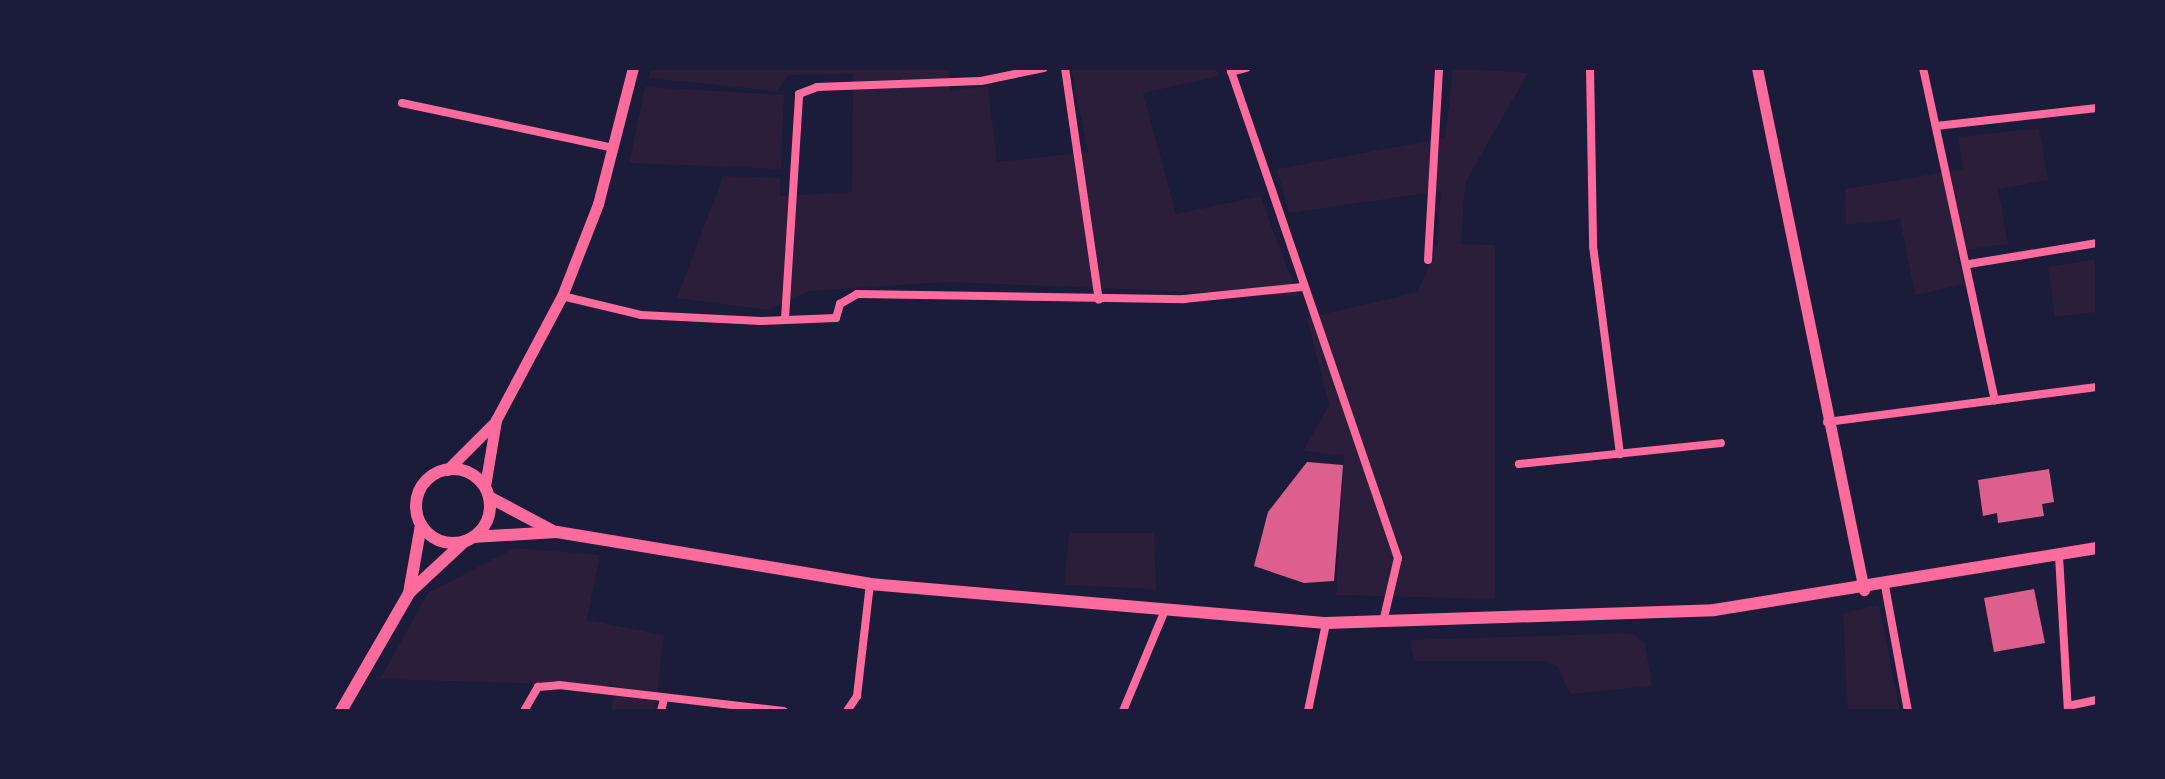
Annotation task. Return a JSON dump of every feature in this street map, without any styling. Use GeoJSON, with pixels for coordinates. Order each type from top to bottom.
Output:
{"type":"FeatureCollection","features":[{"type":"Feature","properties":{"kind":"main road"},"geometry":{"type":"LineString","coordinates":[[409,593],[421,525],[420,489],[447,470],[468,472],[487,492],[557,532]]}},
{"type":"Feature","properties":{"kind":"main road"},"geometry":{"type":"LineString","coordinates":[[341,711],[409,593],[488,519],[487,492]]}},
{"type":"Feature","properties":{"kind":"main road"},"geometry":{"type":"LineString","coordinates":[[421,525],[441,541],[557,532],[870,584],[1326,623],[1714,610],[1864,590],[2097,548]]}},
{"type":"Feature","properties":{"kind":"street"},"geometry":{"type":"LineString","coordinates":[[447,470],[496,420],[562,296],[614,148],[633,68]]}},
{"type":"Feature","properties":{"kind":"street"},"geometry":{"type":"LineString","coordinates":[[785,319],[799,94],[817,87],[981,81],[1044,68]]}},
{"type":"Feature","properties":{"kind":"street"},"geometry":{"type":"LineString","coordinates":[[1065,68],[1099,300]]}},
{"type":"Feature","properties":{"kind":"street"},"geometry":{"type":"LineString","coordinates":[[1246,68],[1230,70],[1302,287],[1398,558],[1383,622]]}},
{"type":"Feature","properties":{"kind":"street"},"geometry":{"type":"LineString","coordinates":[[1428,260],[1439,68]]}},
{"type":"Feature","properties":{"kind":"street"},"geometry":{"type":"LineString","coordinates":[[1590,68],[1593,246],[1620,454]]}},
{"type":"Feature","properties":{"kind":"street"},"geometry":{"type":"LineString","coordinates":[[1757,68],[1827,422],[1864,590]]}},
{"type":"Feature","properties":{"kind":"street"},"geometry":{"type":"LineString","coordinates":[[1923,68],[1969,264],[1995,400]]}},
{"type":"Feature","properties":{"kind":"street"},"geometry":{"type":"LineString","coordinates":[[402,103],[614,148]]}},
{"type":"Feature","properties":{"kind":"street"},"geometry":{"type":"LineString","coordinates":[[1936,126],[2097,108]]}},
{"type":"Feature","properties":{"kind":"street"},"geometry":{"type":"LineString","coordinates":[[1969,264],[2097,243]]}},
{"type":"Feature","properties":{"kind":"street"},"geometry":{"type":"LineString","coordinates":[[562,296],[641,315],[785,319],[836,318],[840,304],[857,294],[1099,300],[1302,287]]}},
{"type":"Feature","properties":{"kind":"street"},"geometry":{"type":"LineString","coordinates":[[1827,422],[2097,387]]}},
{"type":"Feature","properties":{"kind":"street"},"geometry":{"type":"LineString","coordinates":[[487,492],[496,420]]}},
{"type":"Feature","properties":{"kind":"street"},"geometry":{"type":"LineString","coordinates":[[1519,464],[1721,443]]}},
{"type":"Feature","properties":{"kind":"street"},"geometry":{"type":"LineString","coordinates":[[2059,556],[2068,708],[2097,700]]}},
{"type":"Feature","properties":{"kind":"street"},"geometry":{"type":"LineString","coordinates":[[847,711],[857,696],[870,584]]}},
{"type":"Feature","properties":{"kind":"street"},"geometry":{"type":"LineString","coordinates":[[1885,586],[1908,711]]}},
{"type":"Feature","properties":{"kind":"street"},"geometry":{"type":"LineString","coordinates":[[1123,711],[1165,610]]}},
{"type":"Feature","properties":{"kind":"street"},"geometry":{"type":"LineString","coordinates":[[1308,711],[1326,623]]}},
{"type":"Feature","properties":{"kind":"street"},"geometry":{"type":"LineString","coordinates":[[524,711],[538,687],[559,685],[783,711]]}},
{"type":"Feature","properties":{"kind":"street"},"geometry":{"type":"LineString","coordinates":[[661,711],[664,699]]}},
{"type":"Feature","properties":{"kind":"shaded area"},"geometry":{"type":"Polygon","coordinates":[[[651,68],[949,68],[950,91],[988,86],[997,162],[1088,152],[1071,68],[1216,68],[1219,76],[1143,93],[1176,214],[1260,196],[1298,296],[947,282],[809,291],[768,310],[677,298],[723,176],[780,178],[780,196],[852,192],[853,74],[789,75],[777,91],[649,78],[651,68]]]}},
{"type":"Feature","properties":{"kind":"shaded area"},"geometry":{"type":"Polygon","coordinates":[[[1453,68],[1528,73],[1465,183],[1461,244],[1495,245],[1495,599],[1336,595],[1344,456],[1303,451],[1329,405],[1307,318],[1418,292],[1437,244],[1441,191],[1289,213],[1277,169],[1445,138],[1453,68]]]}},
{"type":"Feature","properties":{"kind":"shaded area"},"geometry":{"type":"Polygon","coordinates":[[[645,87],[784,95],[781,169],[629,163],[645,87]]]}},
{"type":"Feature","properties":{"kind":"shaded area"},"geometry":{"type":"Polygon","coordinates":[[[2039,128],[2048,180],[1998,189],[2008,244],[1956,251],[1965,284],[1915,295],[1900,219],[1846,225],[1845,189],[1963,169],[1958,137],[2039,128]]]}},
{"type":"Feature","properties":{"kind":"shaded area"},"geometry":{"type":"Polygon","coordinates":[[[2097,259],[2097,312],[2055,317],[2048,267],[2097,259]]]}},
{"type":"Feature","properties":{"kind":"shaded area"},"geometry":{"type":"Polygon","coordinates":[[[1069,533],[1154,533],[1156,589],[1064,585],[1069,533]]]}},
{"type":"Feature","properties":{"kind":"shaded area"},"geometry":{"type":"Polygon","coordinates":[[[515,548],[600,555],[587,620],[664,635],[655,707],[684,711],[610,711],[619,686],[380,679],[428,593],[515,548]]]}},
{"type":"Feature","properties":{"kind":"shaded area"},"geometry":{"type":"Polygon","coordinates":[[[1879,605],[1900,711],[1848,711],[1843,613],[1879,605]]]}},
{"type":"Feature","properties":{"kind":"shaded area"},"geometry":{"type":"Polygon","coordinates":[[[1631,633],[1645,643],[1652,686],[1570,694],[1558,667],[1545,661],[1414,661],[1410,640],[1631,633]]]}},
{"type":"Feature","properties":{"kind":"building"},"geometry":{"type":"Polygon","coordinates":[[[1307,462],[1343,465],[1334,581],[1304,583],[1254,566],[1268,512],[1307,462]]]}},
{"type":"Feature","properties":{"kind":"building"},"geometry":{"type":"Polygon","coordinates":[[[2049,469],[2054,502],[2042,504],[2044,516],[1998,523],[1997,513],[1983,516],[1978,480],[2049,469]]]}},
{"type":"Feature","properties":{"kind":"building"},"geometry":{"type":"Polygon","coordinates":[[[2034,589],[2045,643],[1994,652],[1984,598],[2034,589]]]}}]}
